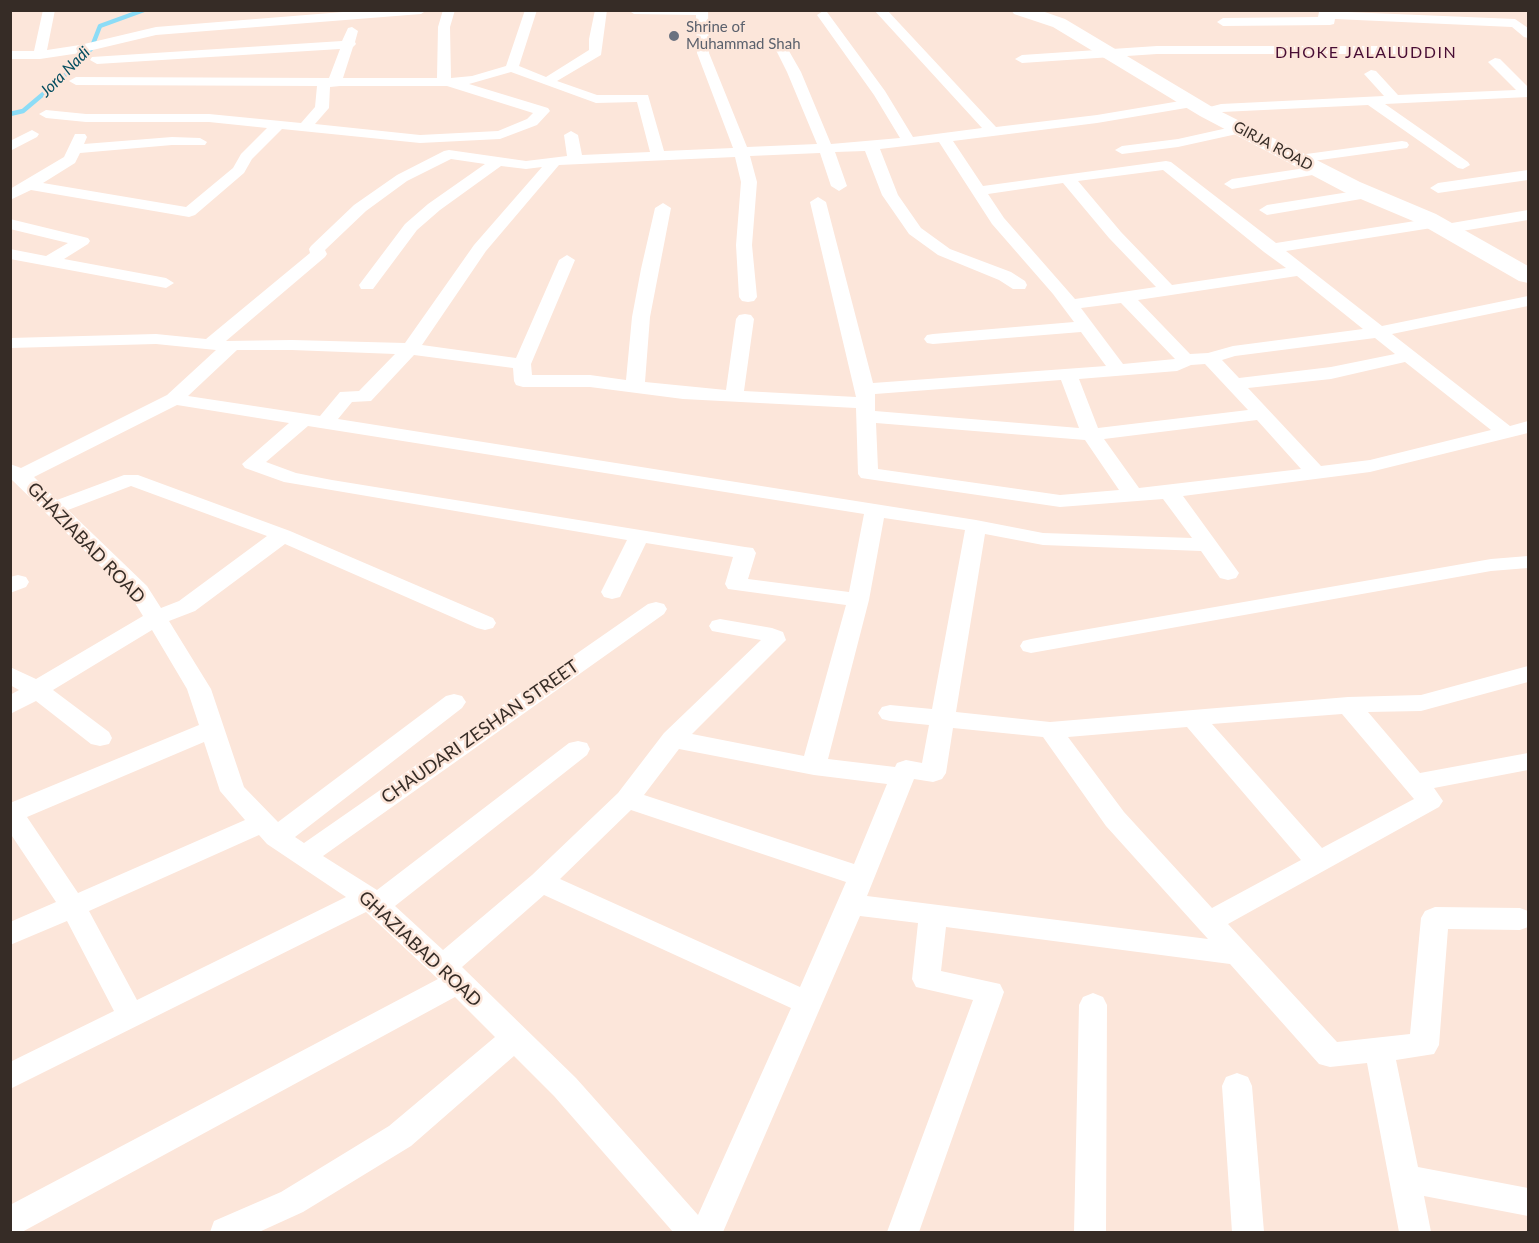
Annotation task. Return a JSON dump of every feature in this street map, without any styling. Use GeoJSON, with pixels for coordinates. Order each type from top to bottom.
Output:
{"type":"FeatureCollection","features":[{"type":"Feature","properties":{"kind":"main road","name":"GIRJA ROAD"},"geometry":{"type":"LineString","coordinates":[[1020,10],[1059,23],[1200,107],[1319,170],[1439,226],[1528,276]]}},
{"type":"Feature","properties":{"kind":"street"},"geometry":{"type":"LineString","coordinates":[[39,55],[49,10]]}},
{"type":"Feature","properties":{"kind":"street"},"geometry":{"type":"LineString","coordinates":[[10,55],[39,55],[80,49],[156,31],[297,15],[356,15],[421,10]]}},
{"type":"Feature","properties":{"kind":"street"},"geometry":{"type":"LineString","coordinates":[[446,82],[444,27],[449,10]]}},
{"type":"Feature","properties":{"kind":"street"},"geometry":{"type":"LineString","coordinates":[[512,68],[531,10]]}},
{"type":"Feature","properties":{"kind":"street"},"geometry":{"type":"LineString","coordinates":[[546,82],[597,52],[595,39],[601,10]]}},
{"type":"Feature","properties":{"kind":"street"},"geometry":{"type":"LineString","coordinates":[[634,10],[702,11],[703,53],[741,151],[749,182],[744,245],[748,297]]}},
{"type":"Feature","properties":{"kind":"street"},"geometry":{"type":"LineString","coordinates":[[880,10],[993,132]]}},
{"type":"Feature","properties":{"kind":"street"},"geometry":{"type":"LineString","coordinates":[[1223,22],[1330,21],[1320,13]]}},
{"type":"Feature","properties":{"kind":"street"},"geometry":{"type":"LineString","coordinates":[[1320,13],[1515,23],[1528,34]]}},
{"type":"Feature","properties":{"kind":"street"},"geometry":{"type":"LineString","coordinates":[[304,128],[322,108],[329,84],[350,44],[356,15]]}},
{"type":"Feature","properties":{"kind":"street"},"geometry":{"type":"LineString","coordinates":[[823,15],[880,94],[909,142]]}},
{"type":"Feature","properties":{"kind":"street"},"geometry":{"type":"LineString","coordinates":[[97,60],[350,44]]}},
{"type":"Feature","properties":{"kind":"street"},"geometry":{"type":"LineString","coordinates":[[779,44],[794,72],[826,148],[839,186]]}},
{"type":"Feature","properties":{"kind":"street"},"geometry":{"type":"LineString","coordinates":[[1022,58],[1157,50],[1414,50]]}},
{"type":"Feature","properties":{"kind":"street"},"geometry":{"type":"LineString","coordinates":[[152,108],[168,56]]}},
{"type":"Feature","properties":{"kind":"street"},"geometry":{"type":"LineString","coordinates":[[1495,62],[1528,93]]}},
{"type":"Feature","properties":{"kind":"street"},"geometry":{"type":"LineString","coordinates":[[76,81],[329,84],[446,82],[473,80],[512,68],[596,99],[643,98],[658,155]]}},
{"type":"Feature","properties":{"kind":"street"},"geometry":{"type":"LineString","coordinates":[[1371,74],[1395,100]]}},
{"type":"Feature","properties":{"kind":"street"},"geometry":{"type":"LineString","coordinates":[[69,117],[95,81]]}},
{"type":"Feature","properties":{"kind":"street"},"geometry":{"type":"LineString","coordinates":[[46,114],[86,118],[152,108],[193,117],[420,139],[495,135],[532,122],[543,111],[446,82]]}},
{"type":"Feature","properties":{"kind":"street"},"geometry":{"type":"LineString","coordinates":[[210,345],[319,254],[317,249],[360,208],[402,178],[449,154],[526,165],[658,155],[871,146],[1200,107],[1221,108],[1528,93]]}},
{"type":"Feature","properties":{"kind":"street"},"geometry":{"type":"LineString","coordinates":[[1371,101],[1463,165]]}},
{"type":"Feature","properties":{"kind":"street"},"geometry":{"type":"LineString","coordinates":[[10,196],[69,159],[76,149],[86,118]]}},
{"type":"Feature","properties":{"kind":"street"},"geometry":{"type":"LineString","coordinates":[[28,185],[189,212],[239,170],[246,158],[278,125]]}},
{"type":"Feature","properties":{"kind":"street"},"geometry":{"type":"LineString","coordinates":[[1122,150],[1178,143],[1241,129]]}},
{"type":"Feature","properties":{"kind":"street"},"geometry":{"type":"LineString","coordinates":[[10,147],[32,134]]}},
{"type":"Feature","properties":{"kind":"street"},"geometry":{"type":"LineString","coordinates":[[571,135],[575,160]]}},
{"type":"Feature","properties":{"kind":"street"},"geometry":{"type":"LineString","coordinates":[[944,138],[998,221],[1070,305],[1118,370]]}},
{"type":"Feature","properties":{"kind":"street"},"geometry":{"type":"LineString","coordinates":[[76,149],[172,141],[200,142]]}},
{"type":"Feature","properties":{"kind":"street"},"geometry":{"type":"LineString","coordinates":[[1299,159],[1402,145]]}},
{"type":"Feature","properties":{"kind":"street"},"geometry":{"type":"LineString","coordinates":[[871,146],[890,195],[915,231],[944,252],[1005,276],[1019,285]]}},
{"type":"Feature","properties":{"kind":"street"},"geometry":{"type":"LineString","coordinates":[[367,285],[411,227],[434,207],[498,161]]}},
{"type":"Feature","properties":{"kind":"street"},"geometry":{"type":"LineString","coordinates":[[325,423],[347,396],[364,397],[410,349],[480,248],[555,161]]}},
{"type":"Feature","properties":{"kind":"street"},"geometry":{"type":"LineString","coordinates":[[978,190],[1166,165],[1507,433]]}},
{"type":"Feature","properties":{"kind":"street"},"geometry":{"type":"LineString","coordinates":[[1232,184],[1319,170]]}},
{"type":"Feature","properties":{"kind":"street"},"geometry":{"type":"LineString","coordinates":[[1438,188],[1528,175]]}},
{"type":"Feature","properties":{"kind":"street"},"geometry":{"type":"LineString","coordinates":[[1068,178],[1115,235],[1167,289]]}},
{"type":"Feature","properties":{"kind":"street"},"geometry":{"type":"LineString","coordinates":[[1268,210],[1368,194]]}},
{"type":"Feature","properties":{"kind":"street"},"geometry":{"type":"LineString","coordinates":[[818,202],[865,403],[868,474],[1060,501],[1169,492],[1370,466],[1528,427]]}},
{"type":"Feature","properties":{"kind":"street"},"geometry":{"type":"LineString","coordinates":[[635,386],[641,317],[663,208]]}},
{"type":"Feature","properties":{"kind":"street"},"geometry":{"type":"LineString","coordinates":[[1270,249],[1528,214]]}},
{"type":"Feature","properties":{"kind":"street"},"geometry":{"type":"LineString","coordinates":[[10,224],[82,241],[49,261]]}},
{"type":"Feature","properties":{"kind":"street"},"geometry":{"type":"LineString","coordinates":[[10,254],[166,283]]}},
{"type":"Feature","properties":{"kind":"street"},"geometry":{"type":"LineString","coordinates":[[567,260],[522,364],[523,381],[590,381],[683,393],[865,403],[1091,435],[1262,414]]}},
{"type":"Feature","properties":{"kind":"street"},"geometry":{"type":"LineString","coordinates":[[1070,305],[1298,271]]}},
{"type":"Feature","properties":{"kind":"street"},"geometry":{"type":"LineString","coordinates":[[1124,296],[1186,360]]}},
{"type":"Feature","properties":{"kind":"street"},"geometry":{"type":"LineString","coordinates":[[865,403],[1068,374],[1177,366],[1186,360],[1210,358],[1233,351],[1377,332],[1528,301]]}},
{"type":"Feature","properties":{"kind":"street"},"geometry":{"type":"LineString","coordinates":[[734,396],[745,319]]}},
{"type":"Feature","properties":{"kind":"street"},"geometry":{"type":"LineString","coordinates":[[933,339],[1086,326]]}},
{"type":"Feature","properties":{"kind":"street"},"geometry":{"type":"LineString","coordinates":[[10,344],[156,339],[210,345],[410,349],[522,364]]}},
{"type":"Feature","properties":{"kind":"street"},"geometry":{"type":"LineString","coordinates":[[16,473],[174,399],[232,345]]}},
{"type":"Feature","properties":{"kind":"street"},"geometry":{"type":"LineString","coordinates":[[1233,384],[1331,373],[1408,356]]}},
{"type":"Feature","properties":{"kind":"street"},"geometry":{"type":"LineString","coordinates":[[1210,358],[1316,473]]}},
{"type":"Feature","properties":{"kind":"street"},"geometry":{"type":"LineString","coordinates":[[1068,374],[1091,435],[1133,495]]}},
{"type":"Feature","properties":{"kind":"street"},"geometry":{"type":"LineString","coordinates":[[174,399],[1043,538],[1208,545]]}},
{"type":"Feature","properties":{"kind":"street"},"geometry":{"type":"LineString","coordinates":[[304,420],[252,464],[291,478],[322,484],[745,553],[736,584],[858,600]]}},
{"type":"Feature","properties":{"kind":"street","name":"GHAZIABAD ROAD"},"geometry":{"type":"LineString","coordinates":[[16,473],[139,591],[199,689],[233,791],[269,830],[373,902],[450,975],[565,1087],[693,1233]]}},
{"type":"Feature","properties":{"kind":"street"},"geometry":{"type":"LineString","coordinates":[[54,508],[130,479],[283,536],[484,623]]}},
{"type":"Feature","properties":{"kind":"street"},"geometry":{"type":"LineString","coordinates":[[1169,492],[1228,573]]}},
{"type":"Feature","properties":{"kind":"street"},"geometry":{"type":"LineString","coordinates":[[814,766],[858,600],[875,511]]}},
{"type":"Feature","properties":{"kind":"street"},"geometry":{"type":"LineString","coordinates":[[707,1233],[850,904],[902,777],[906,769],[933,773],[976,526]]}},
{"type":"Feature","properties":{"kind":"street"},"geometry":{"type":"LineString","coordinates":[[10,706],[156,618],[187,606],[283,536]]}},
{"type":"Feature","properties":{"kind":"street"},"geometry":{"type":"LineString","coordinates":[[612,592],[639,537]]}},
{"type":"Feature","properties":{"kind":"street"},"geometry":{"type":"LineString","coordinates":[[1030,646],[1491,565],[1528,561]]}},
{"type":"Feature","properties":{"kind":"street","name":"CHAUDARI ZESHAN STREET"},"geometry":{"type":"LineString","coordinates":[[304,856],[656,609]]}},
{"type":"Feature","properties":{"kind":"street"},"geometry":{"type":"LineString","coordinates":[[10,1222],[450,975],[627,799],[673,739],[775,640],[772,635],[720,626]]}},
{"type":"Feature","properties":{"kind":"street"},"geometry":{"type":"LineString","coordinates":[[890,713],[1050,729],[1348,705],[1421,703],[1528,674]]}},
{"type":"Feature","properties":{"kind":"street"},"geometry":{"type":"LineString","coordinates":[[10,675],[37,690],[100,738]]}},
{"type":"Feature","properties":{"kind":"street"},"geometry":{"type":"LineString","coordinates":[[10,934],[269,830],[454,702]]}},
{"type":"Feature","properties":{"kind":"street"},"geometry":{"type":"LineString","coordinates":[[1209,922],[1430,801],[1348,705]]}},
{"type":"Feature","properties":{"kind":"street"},"geometry":{"type":"LineString","coordinates":[[1193,718],[1318,862]]}},
{"type":"Feature","properties":{"kind":"street"},"geometry":{"type":"LineString","coordinates":[[131,1016],[73,907],[11,812],[212,729]]}},
{"type":"Feature","properties":{"kind":"street"},"geometry":{"type":"LineString","coordinates":[[1050,729],[1115,819],[1330,1055],[1424,1046],[1435,918],[1520,918]]}},
{"type":"Feature","properties":{"kind":"street"},"geometry":{"type":"LineString","coordinates":[[673,739],[814,766],[902,777]]}},
{"type":"Feature","properties":{"kind":"street"},"geometry":{"type":"LineString","coordinates":[[10,1076],[131,1016],[373,902],[578,749]]}},
{"type":"Feature","properties":{"kind":"street"},"geometry":{"type":"LineString","coordinates":[[1414,783],[1528,762]]}},
{"type":"Feature","properties":{"kind":"street"},"geometry":{"type":"LineString","coordinates":[[627,799],[861,877]]}},
{"type":"Feature","properties":{"kind":"street"},"geometry":{"type":"LineString","coordinates":[[541,882],[807,1003]]}},
{"type":"Feature","properties":{"kind":"street"},"geometry":{"type":"LineString","coordinates":[[850,904],[1238,954]]}},
{"type":"Feature","properties":{"kind":"street"},"geometry":{"type":"LineString","coordinates":[[903,1233],[990,992],[926,979],[933,915]]}},
{"type":"Feature","properties":{"kind":"street"},"geometry":{"type":"LineString","coordinates":[[1090,1233],[1093,1005]]}},
{"type":"Feature","properties":{"kind":"street"},"geometry":{"type":"LineString","coordinates":[[226,1233],[292,1202],[400,1136],[515,1038]]}},
{"type":"Feature","properties":{"kind":"street"},"geometry":{"type":"LineString","coordinates":[[1379,1050],[1415,1233]]}},
{"type":"Feature","properties":{"kind":"street"},"geometry":{"type":"LineString","coordinates":[[1236,1086],[1248,1233]]}},
{"type":"Feature","properties":{"kind":"street"},"geometry":{"type":"LineString","coordinates":[[1404,1179],[1528,1202]]}},
{"type":"Feature","properties":{"kind":"waterway","name":"Jora Nadi"},"geometry":{"type":"LineString","coordinates":[[10,114],[23,111],[61,79],[91,49],[100,26],[144,10]]}},
{"type":"Feature","properties":{"kind":"place","name":"Shrine of Muhammad Shah"},"geometry":{"type":"Point","coordinates":[674,36]}},
{"type":"Feature","properties":{"kind":"district","name":"DHOKE JALALUDDIN"},"geometry":{"type":"Point","coordinates":[1366,53]}}]}
